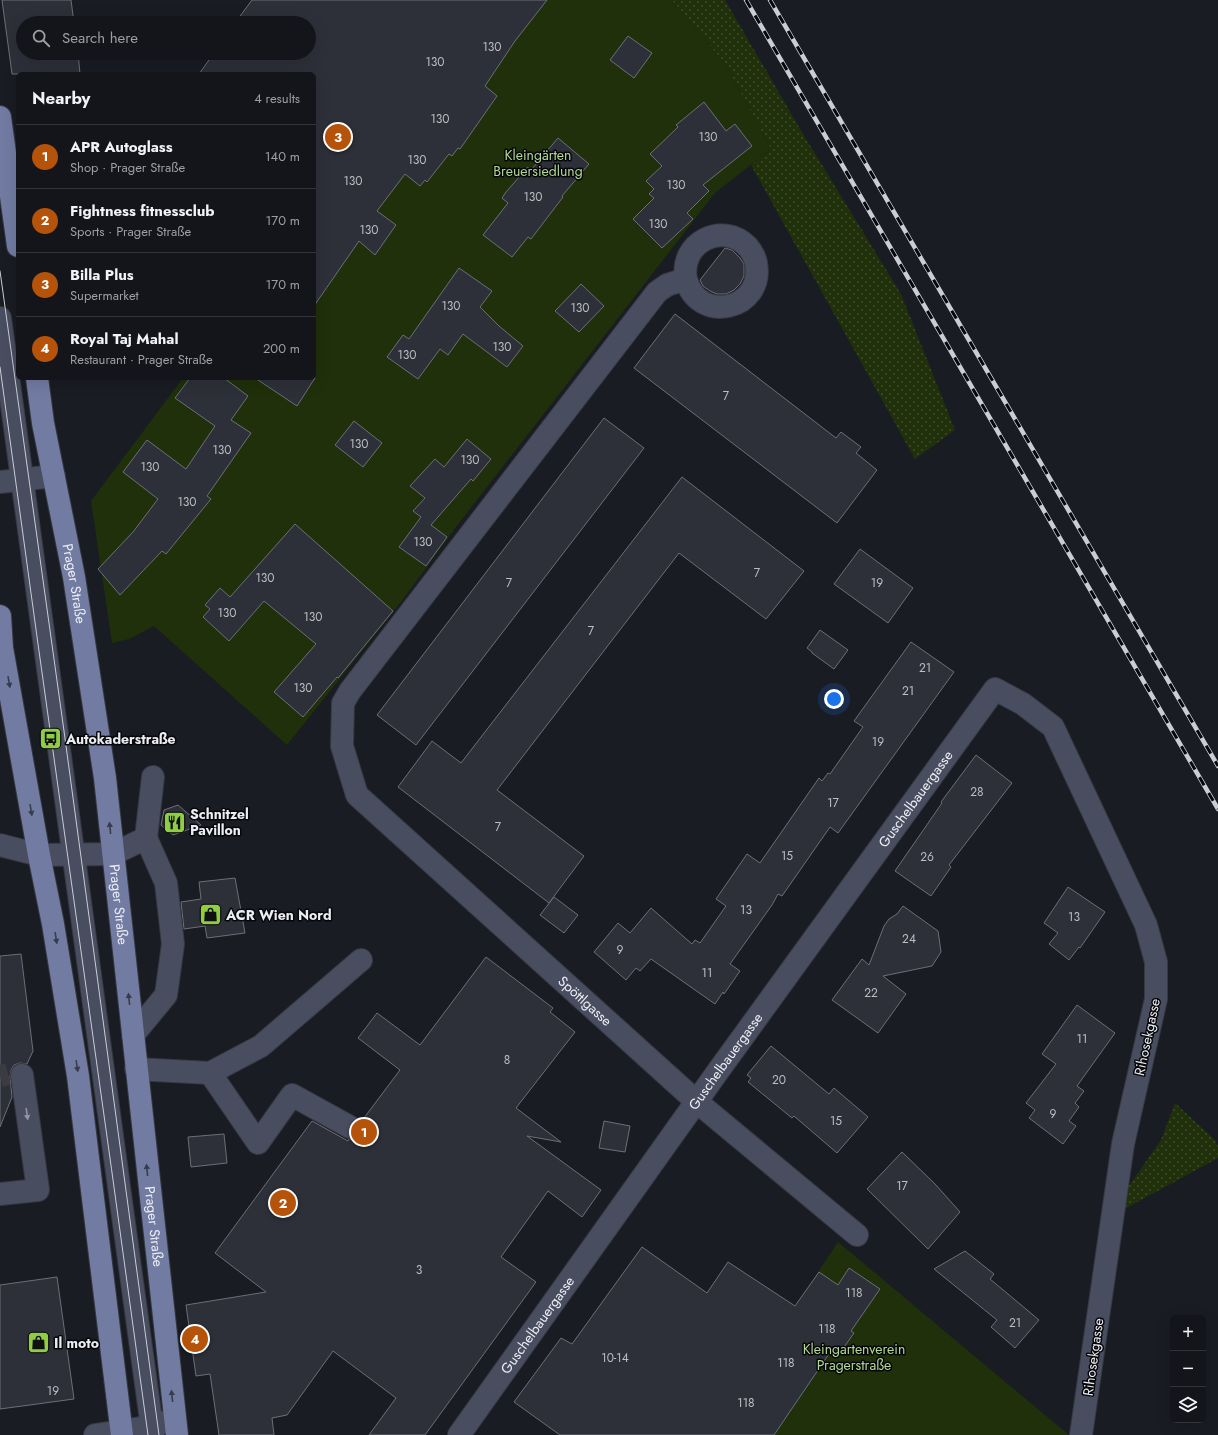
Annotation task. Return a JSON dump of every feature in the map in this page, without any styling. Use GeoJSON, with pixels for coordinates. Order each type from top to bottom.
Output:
{"type":"FeatureCollection","features":[{"type":"Feature","properties":{"kind":"main road"},"geometry":{"type":"LineString","coordinates":[[0,117],[6,205],[16,239]]}},
{"type":"Feature","properties":{"kind":"main road","name":"Prager Straße"},"geometry":{"type":"LineString","coordinates":[[37,380],[43,423],[74,577],[105,778],[176,1427]]}},
{"type":"Feature","properties":{"kind":"main road"},"geometry":{"type":"LineString","coordinates":[[0,616],[2,648],[39,855],[53,924],[78,1076],[122,1433]]}},
{"type":"Feature","properties":{"kind":"street","name":"Spöttlgasse"},"geometry":{"type":"LineString","coordinates":[[686,279],[667,285],[657,292],[350,691],[343,703],[342,746],[357,795],[697,1102],[857,1235]]}},
{"type":"Feature","properties":{"kind":"street"},"geometry":{"type":"LineString","coordinates":[[0,318],[152,1431]]}},
{"type":"Feature","properties":{"kind":"street"},"geometry":{"type":"LineString","coordinates":[[0,482],[54,476]]}},
{"type":"Feature","properties":{"kind":"street","name":"Guschelbauergasse"},"geometry":{"type":"LineString","coordinates":[[459,1435],[995,689]]}},
{"type":"Feature","properties":{"kind":"street","name":"Rihosekgasse"},"geometry":{"type":"LineString","coordinates":[[995,689],[1023,704],[1052,728],[1146,925],[1156,962],[1156,999],[1123,1144],[1081,1435]]}},
{"type":"Feature","properties":{"kind":"street"},"geometry":{"type":"LineString","coordinates":[[132,1035],[166,995],[173,944],[166,883],[146,838],[153,777]]}},
{"type":"Feature","properties":{"kind":"street"},"geometry":{"type":"LineString","coordinates":[[0,845],[39,855],[113,854],[146,838]]}},
{"type":"Feature","properties":{"kind":"street"},"geometry":{"type":"LineString","coordinates":[[136,1069],[210,1073],[262,1046],[361,960]]}},
{"type":"Feature","properties":{"kind":"street"},"geometry":{"type":"LineString","coordinates":[[210,1073],[258,1143],[292,1095],[350,1127]]}},
{"type":"Feature","properties":{"kind":"street"},"geometry":{"type":"LineString","coordinates":[[0,1194],[38,1190],[22,1075]]}},
{"type":"Feature","properties":{"kind":"street"},"geometry":{"type":"LineString","coordinates":[[95,1435],[152,1431],[176,1427]]}},
{"type":"Feature","properties":{"kind":"green space","name":"Kleingärten Breuersiedlung"},"geometry":{"type":"Polygon","coordinates":[[[463,0],[672,0],[726,65],[771,149],[715,193],[456,527],[401,602],[287,745],[154,626],[129,639],[112,643],[91,501],[182,380],[316,380],[316,198],[463,0]]]}},
{"type":"Feature","properties":{"kind":"green space"},"geometry":{"type":"Polygon","coordinates":[[[672,0],[725,0],[803,134],[901,294],[955,430],[915,459],[751,165],[771,149],[726,65],[672,0]]]}},
{"type":"Feature","properties":{"kind":"green space"},"geometry":{"type":"Polygon","coordinates":[[[1175,1103],[1215,1140],[1218,1146],[1218,1158],[1121,1211],[1122,1196],[1161,1140],[1175,1103]]]}},
{"type":"Feature","properties":{"kind":"green space","name":"Kleingartenverein Pragerstraße"},"geometry":{"type":"Polygon","coordinates":[[[838,1242],[1069,1435],[704,1435],[795,1307],[838,1242]]]}},
{"type":"Feature","properties":{"kind":"building"},"geometry":{"type":"Polygon","coordinates":[[[2,0],[71,0],[73,16],[16,16],[16,60],[79,60],[80,72],[16,72],[16,74],[12,74],[2,0]]]}},
{"type":"Feature","properties":{"kind":"building"},"geometry":{"type":"Polygon","coordinates":[[[252,0],[547,0],[515,41],[485,86],[497,96],[460,149],[458,148],[452,156],[449,154],[427,182],[425,180],[420,186],[405,174],[377,211],[396,225],[375,255],[359,241],[316,303],[316,72],[200,72],[209,60],[316,60],[316,16],[240,16],[252,0]]]}},
{"type":"Feature","properties":{"kind":"building"},"geometry":{"type":"Polygon","coordinates":[[[628,36],[652,53],[634,78],[610,60],[628,36]]]}},
{"type":"Feature","properties":{"kind":"building"},"geometry":{"type":"Polygon","coordinates":[[[704,102],[726,131],[735,124],[752,146],[703,185],[709,191],[687,213],[693,219],[662,248],[633,219],[654,198],[649,194],[654,189],[646,181],[662,166],[650,154],[678,127],[676,125],[704,102]]]}},
{"type":"Feature","properties":{"kind":"building"},"geometry":{"type":"Polygon","coordinates":[[[558,138],[589,164],[562,196],[563,197],[531,239],[528,237],[512,257],[483,235],[508,203],[502,198],[506,192],[528,167],[531,170],[558,138]]]}},
{"type":"Feature","properties":{"kind":"building"},"geometry":{"type":"Polygon","coordinates":[[[725,248],[732,250],[740,258],[744,264],[744,276],[740,284],[734,290],[726,294],[717,294],[703,286],[700,280],[725,248]]]}},
{"type":"Feature","properties":{"kind":"building"},"geometry":{"type":"Polygon","coordinates":[[[459,268],[492,291],[480,307],[499,326],[523,346],[507,367],[463,334],[448,355],[440,349],[418,379],[387,357],[403,335],[409,339],[459,268]]]}},
{"type":"Feature","properties":{"kind":"building"},"geometry":{"type":"Polygon","coordinates":[[[581,284],[604,306],[579,332],[555,311],[581,284]]]}},
{"type":"Feature","properties":{"kind":"building"},"geometry":{"type":"Polygon","coordinates":[[[675,314],[836,438],[841,432],[861,447],[856,453],[877,470],[837,523],[634,368],[675,314]]]}},
{"type":"Feature","properties":{"kind":"building"},"geometry":{"type":"Polygon","coordinates":[[[188,380],[227,380],[248,396],[231,420],[251,433],[207,496],[211,499],[166,554],[162,551],[120,595],[98,569],[133,532],[158,499],[123,472],[147,440],[186,469],[215,426],[175,398],[188,380]]]}},
{"type":"Feature","properties":{"kind":"building"},"geometry":{"type":"Polygon","coordinates":[[[258,380],[314,380],[297,406],[258,380]]]}},
{"type":"Feature","properties":{"kind":"building"},"geometry":{"type":"Polygon","coordinates":[[[604,418],[644,448],[416,745],[377,715],[604,418]]]}},
{"type":"Feature","properties":{"kind":"building"},"geometry":{"type":"Polygon","coordinates":[[[354,421],[382,443],[363,467],[335,445],[354,421]]]}},
{"type":"Feature","properties":{"kind":"building"},"geometry":{"type":"Polygon","coordinates":[[[467,439],[491,459],[473,481],[471,479],[431,525],[447,537],[426,566],[399,547],[421,517],[413,511],[425,498],[410,486],[435,459],[444,467],[467,439]]]}},
{"type":"Feature","properties":{"kind":"building"},"geometry":{"type":"Polygon","coordinates":[[[682,477],[804,571],[766,619],[679,553],[497,790],[584,856],[549,903],[398,787],[432,741],[461,763],[682,477]]]}},
{"type":"Feature","properties":{"kind":"building"},"geometry":{"type":"Polygon","coordinates":[[[295,524],[393,611],[338,678],[337,677],[303,717],[274,692],[316,644],[264,601],[229,641],[203,617],[210,609],[205,605],[220,588],[230,597],[295,524]]]}},
{"type":"Feature","properties":{"kind":"building"},"geometry":{"type":"Polygon","coordinates":[[[860,549],[913,588],[888,623],[834,584],[860,549]]]}},
{"type":"Feature","properties":{"kind":"building"},"geometry":{"type":"Polygon","coordinates":[[[820,630],[848,650],[834,669],[807,648],[820,630]]]}},
{"type":"Feature","properties":{"kind":"building"},"geometry":{"type":"Polygon","coordinates":[[[911,642],[954,672],[838,833],[830,827],[782,896],[778,894],[772,905],[730,964],[740,971],[715,1004],[651,959],[640,971],[636,968],[626,980],[594,952],[618,923],[630,933],[651,908],[692,944],[695,940],[700,943],[726,906],[716,899],[747,854],[760,863],[819,778],[822,781],[828,773],[830,774],[863,727],[854,721],[911,642]]]}},
{"type":"Feature","properties":{"kind":"building"},"geometry":{"type":"Polygon","coordinates":[[[976,755],[1012,783],[949,865],[951,867],[931,896],[895,871],[942,803],[941,802],[976,755]]]}},
{"type":"Feature","properties":{"kind":"building"},"geometry":{"type":"Polygon","coordinates":[[[178,805],[201,825],[173,835],[161,825],[164,810],[178,805]]]}},
{"type":"Feature","properties":{"kind":"building"},"geometry":{"type":"Polygon","coordinates":[[[235,878],[245,933],[207,938],[205,926],[184,929],[181,902],[201,899],[199,882],[235,878]]]}},
{"type":"Feature","properties":{"kind":"building"},"geometry":{"type":"Polygon","coordinates":[[[1068,887],[1105,912],[1080,948],[1079,947],[1069,960],[1049,944],[1058,933],[1044,923],[1068,887]]]}},
{"type":"Feature","properties":{"kind":"building"},"geometry":{"type":"Polygon","coordinates":[[[554,897],[578,915],[564,933],[540,915],[554,897]]]}},
{"type":"Feature","properties":{"kind":"building"},"geometry":{"type":"Polygon","coordinates":[[[903,906],[938,931],[941,952],[932,966],[883,976],[906,994],[878,1033],[832,1000],[862,959],[869,965],[884,926],[903,906]]]}},
{"type":"Feature","properties":{"kind":"building"},"geometry":{"type":"Polygon","coordinates":[[[21,954],[33,1051],[27,1064],[20,1063],[14,1065],[11,1070],[10,1077],[12,1097],[0,1127],[0,956],[21,954]]]}},
{"type":"Feature","properties":{"kind":"building"},"geometry":{"type":"Polygon","coordinates":[[[486,957],[553,1008],[550,1012],[575,1032],[516,1108],[561,1142],[527,1136],[601,1190],[582,1217],[548,1191],[501,1257],[536,1282],[425,1435],[369,1435],[396,1398],[333,1351],[287,1415],[272,1418],[274,1435],[219,1435],[210,1374],[196,1376],[186,1305],[266,1292],[215,1253],[312,1121],[348,1141],[349,1139],[356,1138],[361,1133],[361,1122],[400,1070],[358,1038],[377,1013],[420,1045],[486,957]]]}},
{"type":"Feature","properties":{"kind":"building"},"geometry":{"type":"Polygon","coordinates":[[[1077,1005],[1115,1033],[1077,1086],[1084,1091],[1075,1103],[1079,1107],[1069,1121],[1076,1126],[1063,1144],[1029,1118],[1035,1110],[1026,1103],[1056,1064],[1042,1054],[1077,1005]]]}},
{"type":"Feature","properties":{"kind":"building"},"geometry":{"type":"Polygon","coordinates":[[[771,1046],[829,1094],[834,1088],[868,1117],[837,1153],[794,1116],[792,1118],[748,1082],[751,1078],[747,1075],[771,1046]]]}},
{"type":"Feature","properties":{"kind":"building"},"geometry":{"type":"Polygon","coordinates":[[[604,1121],[630,1126],[625,1152],[599,1148],[604,1121]]]}},
{"type":"Feature","properties":{"kind":"building"},"geometry":{"type":"Polygon","coordinates":[[[224,1134],[227,1163],[191,1167],[188,1137],[224,1134]]]}},
{"type":"Feature","properties":{"kind":"building"},"geometry":{"type":"Polygon","coordinates":[[[902,1152],[935,1184],[960,1212],[928,1249],[867,1189],[902,1152]]]}},
{"type":"Feature","properties":{"kind":"building"},"geometry":{"type":"Polygon","coordinates":[[[642,1247],[707,1293],[728,1262],[795,1306],[819,1272],[838,1285],[849,1268],[880,1289],[851,1331],[854,1333],[840,1353],[833,1348],[774,1435],[560,1435],[514,1402],[561,1338],[572,1344],[642,1247]]]}},
{"type":"Feature","properties":{"kind":"building"},"geometry":{"type":"Polygon","coordinates":[[[965,1251],[994,1274],[990,1279],[1039,1320],[1015,1348],[991,1327],[997,1320],[934,1269],[965,1251]]]}},
{"type":"Feature","properties":{"kind":"building"},"geometry":{"type":"Polygon","coordinates":[[[57,1277],[74,1399],[0,1409],[0,1285],[57,1277]]]}},
{"type":"Feature","properties":{"kind":"tunnel"},"geometry":{"type":"LineString","coordinates":[[0,1076],[8,1074]]}},
{"type":"Feature","properties":{"kind":"tram line"},"geometry":{"type":"LineString","coordinates":[[0,271],[159,1435]]}},
{"type":"Feature","properties":{"kind":"tram line"},"geometry":{"type":"LineString","coordinates":[[0,367],[148,1435]]}},
{"type":"Feature","properties":{"kind":"railway"},"geometry":{"type":"LineString","coordinates":[[746,0],[1218,809]]}},
{"type":"Feature","properties":{"kind":"railway"},"geometry":{"type":"LineString","coordinates":[[770,0],[1218,766]]}},
{"type":"Feature","properties":{"kind":"place","name":"Billa Plus"},"geometry":{"type":"Point","coordinates":[338,137]}},
{"type":"Feature","properties":{"kind":"place","name":"Autokaderstraße"},"geometry":{"type":"Point","coordinates":[50,739]}},
{"type":"Feature","properties":{"kind":"place","name":"Schnitzel Pavillon"},"geometry":{"type":"Point","coordinates":[175,822]}},
{"type":"Feature","properties":{"kind":"place","name":"ACR Wien Nord"},"geometry":{"type":"Point","coordinates":[210,915]}},
{"type":"Feature","properties":{"kind":"place","name":"APR Autoglass"},"geometry":{"type":"Point","coordinates":[364,1132]}},
{"type":"Feature","properties":{"kind":"place","name":"Fightness fitnessclub"},"geometry":{"type":"Point","coordinates":[283,1203]}},
{"type":"Feature","properties":{"kind":"place","name":"Royal Taj Mahal"},"geometry":{"type":"Point","coordinates":[195,1339]}},
{"type":"Feature","properties":{"kind":"place","name":"Il moto"},"geometry":{"type":"Point","coordinates":[38,1343]}}]}
